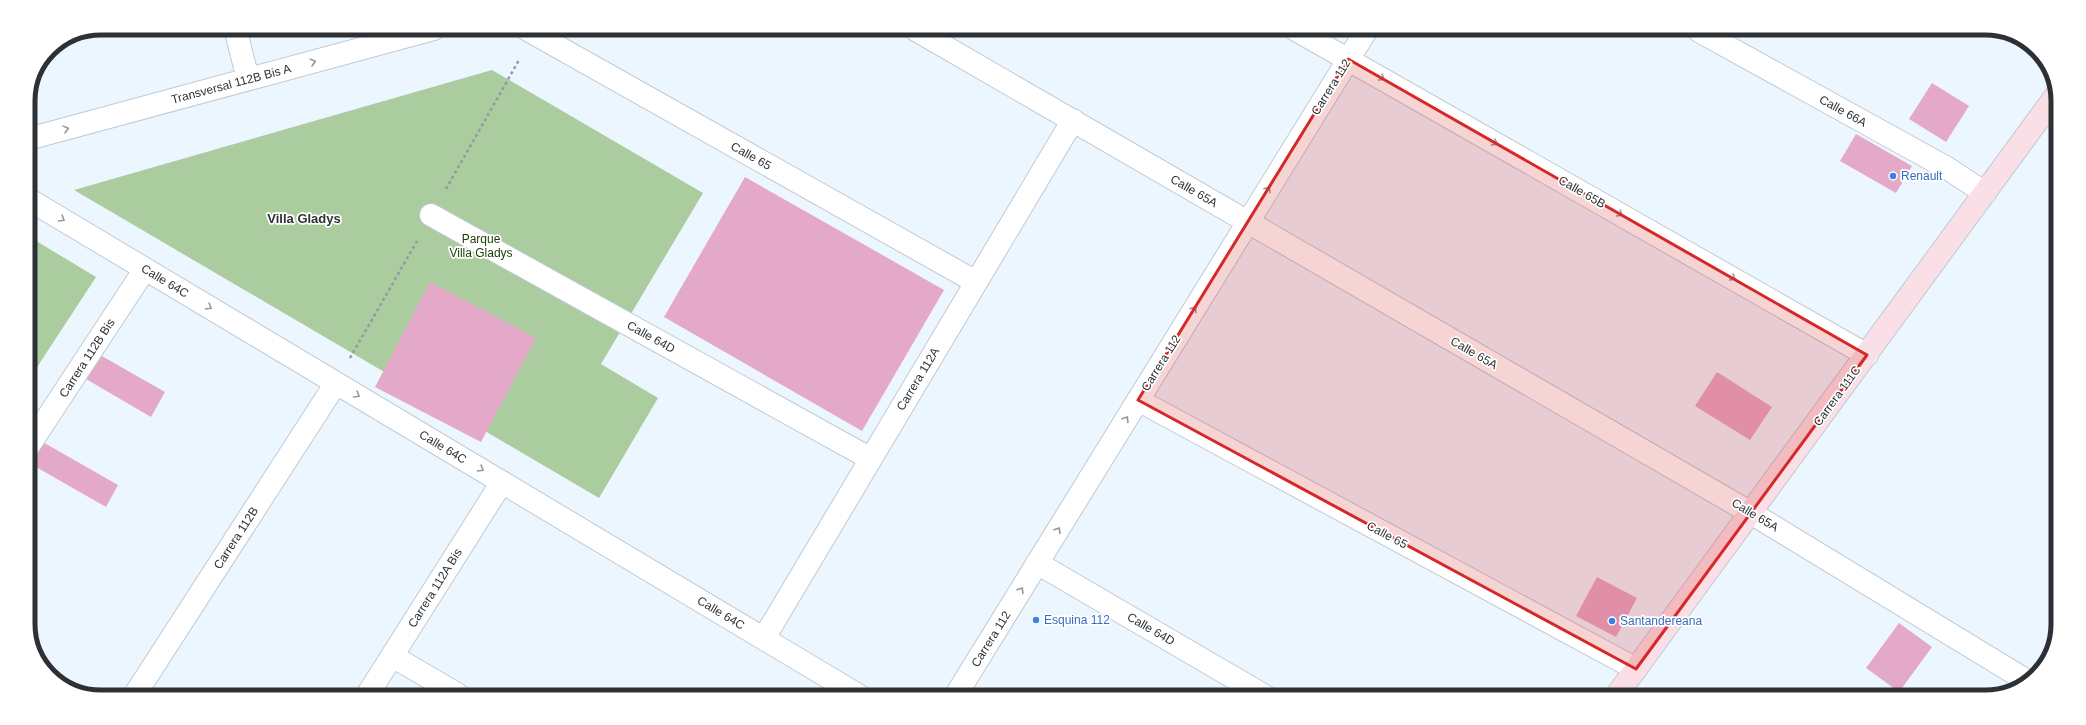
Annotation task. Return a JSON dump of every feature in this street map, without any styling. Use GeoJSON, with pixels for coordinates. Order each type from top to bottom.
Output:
{"type":"FeatureCollection","features":[{"type":"Feature","properties":{"kind":"main road","name":"Carrera 111C"},"geometry":{"type":"LineString","coordinates":[[1620,690],[2051,102]]}},
{"type":"Feature","properties":{"kind":"street"},"geometry":{"type":"LineString","coordinates":[[237,35],[248,79]]}},
{"type":"Feature","properties":{"kind":"street","name":"Transversal 112B Bis A"},"geometry":{"type":"LineString","coordinates":[[35,137],[412,35]]}},
{"type":"Feature","properties":{"kind":"street","name":"Calle 65"},"geometry":{"type":"LineString","coordinates":[[537,35],[976,282]]}},
{"type":"Feature","properties":{"kind":"street","name":"Calle 65A"},"geometry":{"type":"LineString","coordinates":[[925,35],[1751,512],[2023,678]]}},
{"type":"Feature","properties":{"kind":"street","name":"Calle 65B"},"geometry":{"type":"LineString","coordinates":[[1305,35],[1867,355]]}},
{"type":"Feature","properties":{"kind":"street","name":"Carrera 112"},"geometry":{"type":"LineString","coordinates":[[959,690],[1363,35]]}},
{"type":"Feature","properties":{"kind":"street","name":"Calle 66A"},"geometry":{"type":"LineString","coordinates":[[1706,35],[1947,168],[1985,193]]}},
{"type":"Feature","properties":{"kind":"street","name":"Carrera 112A"},"geometry":{"type":"LineString","coordinates":[[764,638],[1073,120]]}},
{"type":"Feature","properties":{"kind":"street","name":"Calle 64C"},"geometry":{"type":"LineString","coordinates":[[35,203],[850,690]]}},
{"type":"Feature","properties":{"kind":"street","name":"Calle 64D"},"geometry":{"type":"LineString","coordinates":[[431,215],[871,459]]}},
{"type":"Feature","properties":{"kind":"street","name":"Carrera 112B Bis"},"geometry":{"type":"LineString","coordinates":[[35,436],[145,269]]}},
{"type":"Feature","properties":{"kind":"street","name":"Carrera 112B"},"geometry":{"type":"LineString","coordinates":[[138,690],[336,383]]}},
{"type":"Feature","properties":{"kind":"street","name":"Calle 65"},"geometry":{"type":"LineString","coordinates":[[1138,400],[1636,669]]}},
{"type":"Feature","properties":{"kind":"street","name":"Carrera 112A Bis"},"geometry":{"type":"LineString","coordinates":[[371,690],[502,482]]}},
{"type":"Feature","properties":{"kind":"street","name":"Calle 64D"},"geometry":{"type":"LineString","coordinates":[[1038,563],[1255,690]]}},
{"type":"Feature","properties":{"kind":"street"},"geometry":{"type":"LineString","coordinates":[[392,656],[450,690]]}},
{"type":"Feature","properties":{"kind":"highlighted area"},"geometry":{"type":"Polygon","coordinates":[[[1348,59],[1867,355],[1636,669],[1138,400],[1348,59]]]}},
{"type":"Feature","properties":{"kind":"green space","name":"Parque Villa Gladys"},"geometry":{"type":"Polygon","coordinates":[[[492,70],[703,193],[601,364],[658,398],[599,498],[74,190],[492,70]]]}},
{"type":"Feature","properties":{"kind":"green space"},"geometry":{"type":"Polygon","coordinates":[[[35,240],[96,277],[35,370],[35,240]]]}},
{"type":"Feature","properties":{"kind":"building"},"geometry":{"type":"Polygon","coordinates":[[[1932,83],[1969,106],[1946,142],[1909,119],[1932,83]]]}},
{"type":"Feature","properties":{"kind":"building"},"geometry":{"type":"Polygon","coordinates":[[[1856,134],[1912,166],[1896,193],[1840,161],[1856,134]]]}},
{"type":"Feature","properties":{"kind":"building"},"geometry":{"type":"Polygon","coordinates":[[[745,177],[944,290],[862,431],[664,317],[745,177]]]}},
{"type":"Feature","properties":{"kind":"building"},"geometry":{"type":"Polygon","coordinates":[[[430,282],[536,338],[481,442],[375,387],[430,282]]]}},
{"type":"Feature","properties":{"kind":"building"},"geometry":{"type":"Polygon","coordinates":[[[100,355],[165,392],[151,417],[86,379],[100,355]]]}},
{"type":"Feature","properties":{"kind":"building"},"geometry":{"type":"Polygon","coordinates":[[[1717,372],[1772,407],[1750,440],[1695,406],[1717,372]]]}},
{"type":"Feature","properties":{"kind":"building"},"geometry":{"type":"Polygon","coordinates":[[[41,441],[118,485],[106,507],[35,466],[35,452],[41,441]]]}},
{"type":"Feature","properties":{"kind":"building"},"geometry":{"type":"Polygon","coordinates":[[[1597,577],[1637,598],[1616,637],[1576,616],[1597,577]]]}},
{"type":"Feature","properties":{"kind":"building"},"geometry":{"type":"Polygon","coordinates":[[[1899,623],[1932,647],[1900,690],[1896,690],[1866,668],[1899,623]]]}},
{"type":"Feature","properties":{"kind":"place","name":"Renault"},"geometry":{"type":"Point","coordinates":[1893,176]}},
{"type":"Feature","properties":{"kind":"place","name":"Esquina 112"},"geometry":{"type":"Point","coordinates":[1036,620]}},
{"type":"Feature","properties":{"kind":"place","name":"Santandereana"},"geometry":{"type":"Point","coordinates":[1612,621]}},
{"type":"Feature","properties":{"kind":"district","name":"Villa Gladys"},"geometry":{"type":"Point","coordinates":[304,218]}}]}
